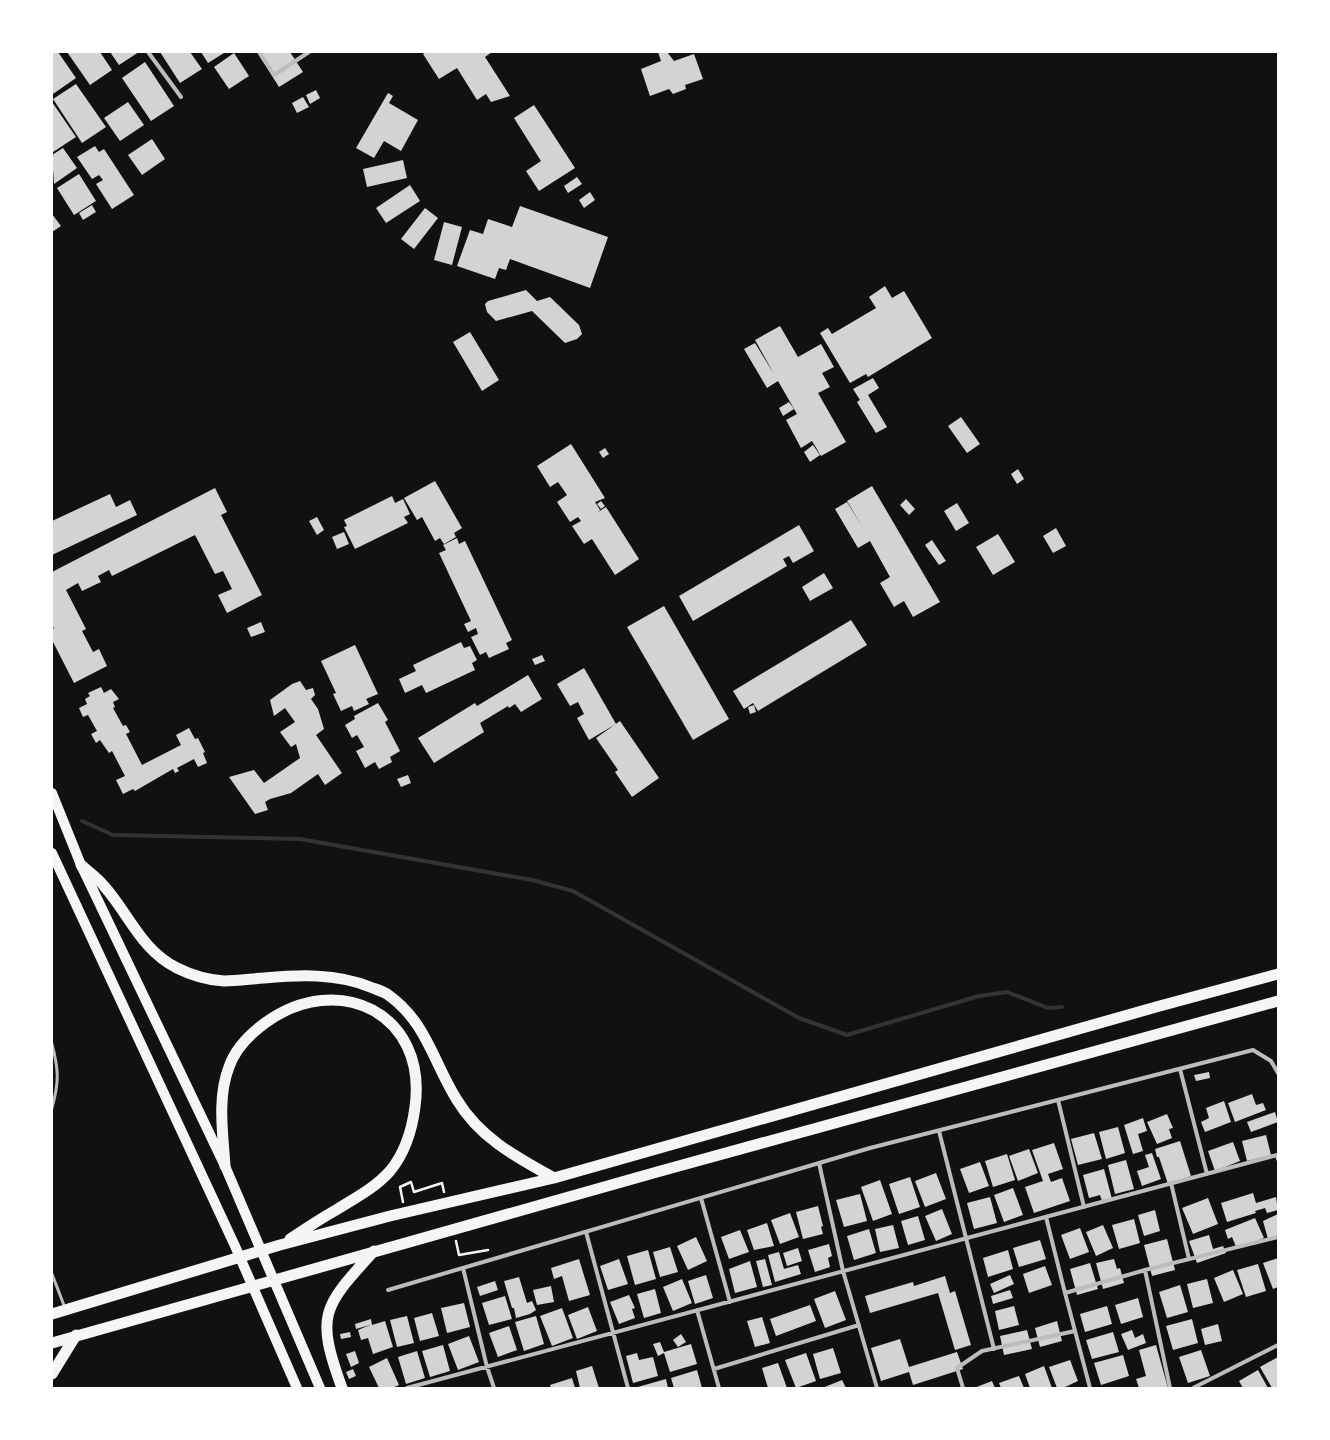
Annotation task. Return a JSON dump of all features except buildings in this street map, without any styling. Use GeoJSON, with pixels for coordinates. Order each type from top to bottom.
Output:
{"type":"FeatureCollection","features":[{"type":"Feature","properties":{"kind":"highway"},"geometry":{"type":"LineString","coordinates":[[81,865],[104,885],[148,947],[175,967],[191,974],[223,981],[322,976],[343,978],[385,993],[402,1006],[417,1022],[457,1100],[474,1123],[488,1138],[510,1153],[554,1178]]}},
{"type":"Feature","properties":{"kind":"highway"},"geometry":{"type":"LineString","coordinates":[[52,1314],[280,1245],[405,1212],[554,1178],[1156,1007],[1278,974]]}},
{"type":"Feature","properties":{"kind":"highway"},"geometry":{"type":"LineString","coordinates":[[225,1166],[222,1110],[229,1067],[240,1046],[255,1030],[273,1017],[293,1006],[318,1000],[341,1000],[365,1006],[389,1020],[406,1041],[414,1062],[418,1091],[414,1119],[408,1139],[396,1163],[384,1178],[368,1190],[280,1245]]}},
{"type":"Feature","properties":{"kind":"highway"},"geometry":{"type":"LineString","coordinates":[[52,1343],[374,1251],[1278,1001]]}},
{"type":"Feature","properties":{"kind":"highway"},"geometry":{"type":"LineString","coordinates":[[342,1388],[327,1342],[326,1325],[329,1310],[342,1286],[374,1251]]}},
{"type":"Feature","properties":{"kind":"highway"},"geometry":{"type":"LineString","coordinates":[[52,1374],[76,1335]]}},
{"type":"Feature","properties":{"kind":"main road"},"geometry":{"type":"LineString","coordinates":[[52,793],[81,865],[225,1166],[320,1388]]}},
{"type":"Feature","properties":{"kind":"main road"},"geometry":{"type":"LineString","coordinates":[[52,853],[235,1246],[297,1388]]}},
{"type":"Feature","properties":{"kind":"street"},"geometry":{"type":"LineString","coordinates":[[148,52],[181,98]]}},
{"type":"Feature","properties":{"kind":"street"},"geometry":{"type":"LineString","coordinates":[[258,52],[274,75],[309,52]]}},
{"type":"Feature","properties":{"kind":"street"},"geometry":{"type":"LineString","coordinates":[[388,1290],[820,1163],[1253,1050],[1271,1061],[1278,1073]]}},
{"type":"Feature","properties":{"kind":"street"},"geometry":{"type":"LineString","coordinates":[[1180,1068],[1207,1174]]}},
{"type":"Feature","properties":{"kind":"street"},"geometry":{"type":"LineString","coordinates":[[1058,1100],[1084,1207]]}},
{"type":"Feature","properties":{"kind":"street"},"geometry":{"type":"LineString","coordinates":[[939,1131],[994,1349]]}},
{"type":"Feature","properties":{"kind":"street"},"geometry":{"type":"LineString","coordinates":[[408,1388],[1171,1183],[1277,1155],[1278,1158]]}},
{"type":"Feature","properties":{"kind":"street"},"geometry":{"type":"LineString","coordinates":[[820,1163],[844,1271],[877,1388]]}},
{"type":"Feature","properties":{"kind":"street"},"geometry":{"type":"LineString","coordinates":[[1171,1183],[1189,1259]]}},
{"type":"Feature","properties":{"kind":"street"},"geometry":{"type":"LineString","coordinates":[[701,1198],[730,1302]]}},
{"type":"Feature","properties":{"kind":"street"},"geometry":{"type":"LineString","coordinates":[[1046,1217],[1090,1388]]}},
{"type":"Feature","properties":{"kind":"street"},"geometry":{"type":"LineString","coordinates":[[586,1232],[628,1388]]}},
{"type":"Feature","properties":{"kind":"street"},"geometry":{"type":"LineString","coordinates":[[1065,1293],[1145,1270],[1278,1237]]}},
{"type":"Feature","properties":{"kind":"street"},"geometry":{"type":"LineString","coordinates":[[463,1268],[487,1367],[494,1388]]}},
{"type":"Feature","properties":{"kind":"street"},"geometry":{"type":"LineString","coordinates":[[1145,1270],[1170,1388]]}},
{"type":"Feature","properties":{"kind":"street"},"geometry":{"type":"LineString","coordinates":[[697,1310],[719,1388]]}},
{"type":"Feature","properties":{"kind":"street"},"geometry":{"type":"LineString","coordinates":[[714,1369],[859,1325]]}},
{"type":"Feature","properties":{"kind":"street"},"geometry":{"type":"LineString","coordinates":[[963,1388],[957,1368],[982,1351],[1075,1331]]}},
{"type":"Feature","properties":{"kind":"street"},"geometry":{"type":"LineString","coordinates":[[1193,1388],[1278,1345]]}},
{"type":"Feature","properties":{"kind":"lane"},"geometry":{"type":"LineString","coordinates":[[52,1044],[58,1069],[57,1091],[52,1108]]}},
{"type":"Feature","properties":{"kind":"lane"},"geometry":{"type":"LineString","coordinates":[[52,1274],[66,1310]]}},
{"type":"Feature","properties":{"kind":"path"},"geometry":{"type":"LineString","coordinates":[[405,1212],[400,1187],[411,1182],[414,1192],[442,1184]]}},
{"type":"Feature","properties":{"kind":"path"},"geometry":{"type":"LineString","coordinates":[[459,1255],[495,1249]]}},
{"type":"Feature","properties":{"kind":"waterway"},"geometry":{"type":"LineString","coordinates":[[82,821],[113,835],[300,839],[532,880],[573,891],[799,1018],[847,1035],[979,996],[1007,992],[1048,1008],[1062,1007]]}}]}
